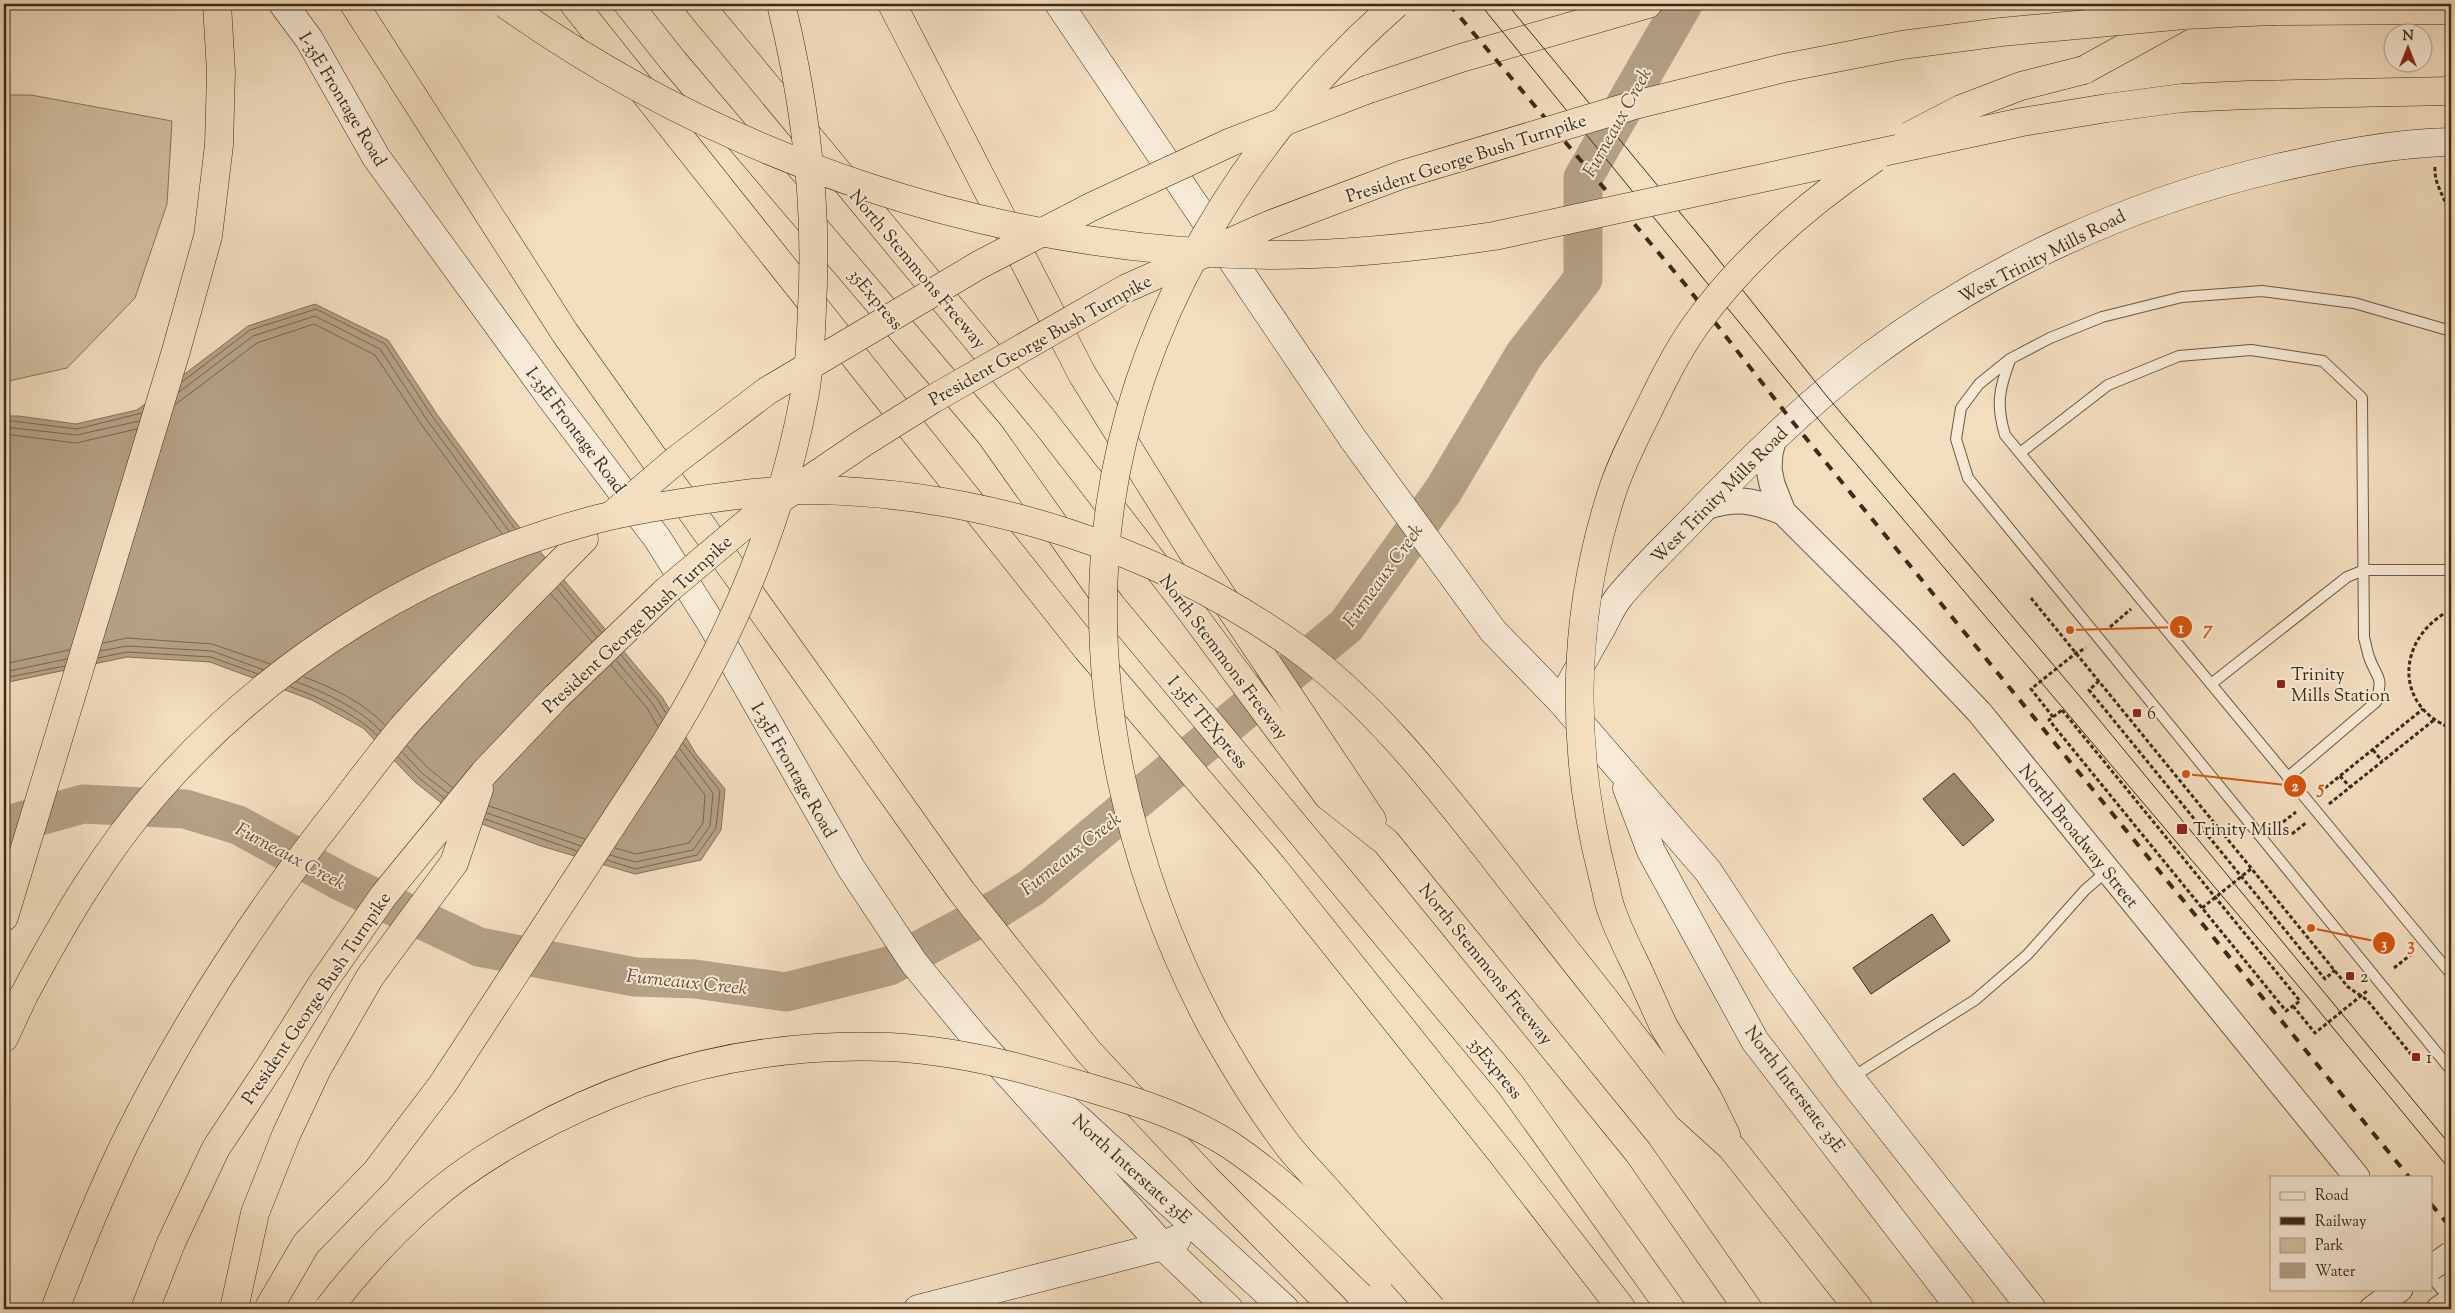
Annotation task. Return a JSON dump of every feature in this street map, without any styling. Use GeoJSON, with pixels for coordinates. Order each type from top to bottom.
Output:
{"type":"FeatureCollection","features":[{"type":"Feature","properties":{"kind":"highway"},"geometry":{"type":"LineString","coordinates":[[4,917],[176,351],[208,236],[219,144],[221,72],[217,4]]}},
{"type":"Feature","properties":{"kind":"highway"},"geometry":{"type":"LineString","coordinates":[[354,4],[565,333],[962,892],[1088,1051],[1206,1178],[1335,1309]]}},
{"type":"Feature","properties":{"kind":"highway"},"geometry":{"type":"LineString","coordinates":[[505,4],[549,35],[685,112],[759,147],[822,172],[890,195],[975,217],[1110,242],[1191,252],[1271,255],[1422,247],[1494,236],[2022,122],[2182,98],[2449,80]]}},
{"type":"Feature","properties":{"kind":"highway"},"geometry":{"type":"LineString","coordinates":[[574,4],[1087,649],[1272,866],[1503,1155],[1622,1309]]}},
{"type":"Feature","properties":{"kind":"highway","name":"35Express"},"geometry":{"type":"LineString","coordinates":[[628,4],[681,70],[990,434],[1111,605]]}},
{"type":"Feature","properties":{"kind":"highway","name":"North Stemmons Freeway"},"geometry":{"type":"LineString","coordinates":[[699,4],[1044,421],[1184,602],[1336,787],[1386,842],[1638,1152],[1748,1309]]}},
{"type":"Feature","properties":{"kind":"highway"},"geometry":{"type":"LineString","coordinates":[[268,1309],[306,1244],[376,1172],[442,1085],[666,744],[723,643],[765,546],[785,477],[805,392],[815,261],[811,172],[800,93],[781,4]]}},
{"type":"Feature","properties":{"kind":"highway"},"geometry":{"type":"LineString","coordinates":[[892,4],[1082,374],[1336,787]]}},
{"type":"Feature","properties":{"kind":"highway"},"geometry":{"type":"LineString","coordinates":[[1396,4],[1334,62],[1293,108],[1252,163],[1222,208],[1184,275],[1137,391],[1118,461],[1110,509],[1105,576],[1104,644],[1112,721],[1126,799],[1156,905],[1180,962],[1213,1028],[1249,1089],[1290,1148],[1432,1309]]}},
{"type":"Feature","properties":{"kind":"highway"},"geometry":{"type":"LineString","coordinates":[[55,1309],[86,1229],[126,1140],[179,1042],[248,932],[308,849],[402,729],[490,635],[584,539],[675,461],[767,390],[879,322],[979,265],[1100,203],[1231,142],[1369,90],[1461,58],[1648,4]]}},
{"type":"Feature","properties":{"kind":"highway","name":"President George Bush Turnpike"},"geometry":{"type":"LineString","coordinates":[[145,1309],[171,1243],[216,1148],[320,986],[384,895],[484,773],[556,697],[606,648],[702,560],[754,517],[933,399],[1127,288],[1269,225],[1401,175],[1631,106],[1784,68],[1902,45],[2020,30],[2184,15],[2272,11],[2449,21]]}},
{"type":"Feature","properties":{"kind":"highway"},"geometry":{"type":"LineString","coordinates":[[1732,1148],[1708,1098],[1664,1027],[1639,972],[1611,909],[1594,844],[1582,765],[1578,671],[1584,609],[1598,539],[1612,490],[1670,364],[1696,326],[1764,248],[1807,208],[1902,140],[1960,109],[2021,86],[2084,70],[2184,15]]}},
{"type":"Feature","properties":{"kind":"highway"},"geometry":{"type":"LineString","coordinates":[[4,1038],[58,932],[124,832],[160,788],[208,738],[263,688],[307,654],[363,617],[415,588],[475,559],[535,537],[594,519],[655,507],[754,493],[813,490],[934,501],[1015,518],[1130,557],[1210,594],[1259,622],[1302,652],[1348,690],[1406,751],[1463,819],[1688,1108],[1732,1148],[1859,1309]]}},
{"type":"Feature","properties":{"kind":"highway","name":"I 35E TEXpress"},"geometry":{"type":"LineString","coordinates":[[1111,605],[1305,840]]}},
{"type":"Feature","properties":{"kind":"highway"},"geometry":{"type":"LineString","coordinates":[[234,1309],[255,1213],[317,1069],[370,978],[454,863],[484,773]]}},
{"type":"Feature","properties":{"kind":"highway","name":"35Express"},"geometry":{"type":"LineString","coordinates":[[1305,840],[1510,1084],[1671,1309]]}},
{"type":"Feature","properties":{"kind":"highway"},"geometry":{"type":"LineString","coordinates":[[328,1309],[364,1265],[426,1202],[464,1172],[558,1116],[609,1094],[661,1075],[721,1059],[779,1051],[840,1047],[892,1047],[990,1060],[1092,1088],[1146,1106],[1192,1125],[1228,1144],[1258,1166],[1305,1204],[1384,1280],[1420,1309]]}},
{"type":"Feature","properties":{"kind":"main road","name":"I-35E Frontage Road"},"geometry":{"type":"LineString","coordinates":[[283,4],[309,39],[376,157],[551,398],[657,538],[711,623],[852,868]]}},
{"type":"Feature","properties":{"kind":"main road"},"geometry":{"type":"LineString","coordinates":[[1059,4],[1353,440],[1493,631],[1560,701],[1708,871],[1779,979],[1850,1078],[2032,1309]]}},
{"type":"Feature","properties":{"kind":"main road","name":"West Trinity Mills Road"},"geometry":{"type":"LineString","coordinates":[[1560,701],[1618,597],[1774,438],[1869,357],[1934,311],[2000,272],[2083,232],[2146,205],[2234,178],[2373,148],[2451,142]]}},
{"type":"Feature","properties":{"kind":"main road","name":"North Interstate 35E"},"geometry":{"type":"LineString","coordinates":[[1620,770],[1651,851],[1755,1041],[1825,1130],[1960,1309]]}},
{"type":"Feature","properties":{"kind":"main road","name":"North Interstate 35E"},"geometry":{"type":"LineString","coordinates":[[852,868],[914,963],[974,1036],[1163,1246],[1228,1309]]}},
{"type":"Feature","properties":{"kind":"main road","name":"North Interstate 35E"},"geometry":{"type":"LineString","coordinates":[[974,1036],[1076,1118],[1285,1309]]}},
{"type":"Feature","properties":{"kind":"main road"},"geometry":{"type":"LineString","coordinates":[[918,1309],[1163,1246],[1196,1228]]}},
{"type":"Feature","properties":{"kind":"street","name":"North Broadway Street"},"geometry":{"type":"LineString","coordinates":[[1774,438],[1770,453],[1769,469],[1772,484],[1784,512],[1980,713],[2106,871],[2357,1176]]}},
{"type":"Feature","properties":{"kind":"street","name":"North Broadway Street"},"geometry":{"type":"LineString","coordinates":[[1705,507],[1746,499],[1784,512]]}},
{"type":"Feature","properties":{"kind":"street"},"geometry":{"type":"LineString","coordinates":[[2432,1265],[2451,1254]]}},
{"type":"Feature","properties":{"kind":"street"},"geometry":{"type":"LineString","coordinates":[[2432,1267],[2451,1289]]}},
{"type":"Feature","properties":{"kind":"street"},"geometry":{"type":"LineString","coordinates":[[2372,1309],[2399,1290]]}},
{"type":"Feature","properties":{"kind":"street"},"geometry":{"type":"LineString","coordinates":[[2439,1309],[2451,1301]]}},
{"type":"Feature","properties":{"kind":"lane"},"geometry":{"type":"LineString","coordinates":[[2451,331],[2354,303],[2262,291],[2182,297],[2102,317],[2050,338],[2010,359],[1979,384],[1961,408],[1956,440],[1968,478],[2451,1070]]}},
{"type":"Feature","properties":{"kind":"lane"},"geometry":{"type":"LineString","coordinates":[[2020,453],[2108,386],[2179,356],[2251,350],[2323,361],[2362,398],[2364,638],[2369,659],[2379,674],[2380,687],[2376,702],[2288,778]]}},
{"type":"Feature","properties":{"kind":"lane"},"geometry":{"type":"LineString","coordinates":[[2010,359],[2000,388],[1998,414],[2004,435],[2451,974]]}},
{"type":"Feature","properties":{"kind":"lane"},"geometry":{"type":"LineString","coordinates":[[2211,684],[2346,577],[2364,570],[2451,570]]}},
{"type":"Feature","properties":{"kind":"lane"},"geometry":{"type":"LineString","coordinates":[[1850,1078],[1975,1000],[2027,955],[2086,890],[2106,871]]}},
{"type":"Feature","properties":{"kind":"path"},"geometry":{"type":"LineString","coordinates":[[2449,21],[2449,80]]}},
{"type":"Feature","properties":{"kind":"path"},"geometry":{"type":"LineString","coordinates":[[2434,180],[2442,190],[2447,207],[2448,302]]}},
{"type":"Feature","properties":{"kind":"path"},"geometry":{"type":"LineString","coordinates":[[2447,550],[2448,352]]}},
{"type":"Feature","properties":{"kind":"path"},"geometry":{"type":"LineString","coordinates":[[2447,590],[2447,612],[2426,627],[2412,648],[2408,673],[2411,686],[2423,709],[2434,720],[2451,728]]}},
{"type":"Feature","properties":{"kind":"path"},"geometry":{"type":"LineString","coordinates":[[2031,598],[2348,987],[2367,1000],[2414,1058]]}},
{"type":"Feature","properties":{"kind":"path"},"geometry":{"type":"LineString","coordinates":[[2110,627],[2141,600]]}},
{"type":"Feature","properties":{"kind":"path"},"geometry":{"type":"LineString","coordinates":[[2053,717],[2031,689],[2076,653],[2086,648]]}},
{"type":"Feature","properties":{"kind":"path"},"geometry":{"type":"LineString","coordinates":[[2100,682],[2089,690],[2324,979],[2335,970]]}},
{"type":"Feature","properties":{"kind":"path"},"geometry":{"type":"LineString","coordinates":[[2283,822],[2423,709]]}},
{"type":"Feature","properties":{"kind":"path"},"geometry":{"type":"LineString","coordinates":[[2062,710],[2300,1001],[2286,1011],[2049,720],[2053,717],[2062,710]]}},
{"type":"Feature","properties":{"kind":"path"},"geometry":{"type":"LineString","coordinates":[[2292,834],[2434,720]]}},
{"type":"Feature","properties":{"kind":"path"},"geometry":{"type":"LineString","coordinates":[[2373,750],[2382,761]]}},
{"type":"Feature","properties":{"kind":"path"},"geometry":{"type":"LineString","coordinates":[[2340,776],[2350,787]]}},
{"type":"Feature","properties":{"kind":"path"},"geometry":{"type":"LineString","coordinates":[[2202,908],[2252,868]]}},
{"type":"Feature","properties":{"kind":"path"},"geometry":{"type":"LineString","coordinates":[[2394,968],[2425,943]]}},
{"type":"Feature","properties":{"kind":"path"},"geometry":{"type":"LineString","coordinates":[[2293,1006],[2315,1033],[2367,990]]}},
{"type":"Feature","properties":{"kind":"green space"},"geometry":{"type":"Polygon","coordinates":[[[4,95],[31,95],[172,121],[167,204],[135,298],[67,368],[4,382],[4,95]]]}},
{"type":"Feature","properties":{"kind":"water"},"geometry":{"type":"Polygon","coordinates":[[[315,304],[388,340],[436,413],[512,518],[662,697],[696,754],[725,789],[721,830],[701,860],[635,874],[541,846],[455,814],[415,782],[363,728],[312,700],[210,662],[127,657],[4,683],[4,416],[19,416],[76,424],[137,410],[248,326],[315,304]]]}},
{"type":"Feature","properties":{"kind":"building"},"geometry":{"type":"Polygon","coordinates":[[[1954,773],[1994,820],[1963,846],[1923,799],[1954,773]]]}},
{"type":"Feature","properties":{"kind":"building"},"geometry":{"type":"Polygon","coordinates":[[[1932,914],[1950,941],[1871,994],[1853,968],[1932,914]]]}},
{"type":"Feature","properties":{"kind":"waterway","name":"Furneaux Creek"},"geometry":{"type":"LineString","coordinates":[[4,826],[83,804],[185,809],[238,825],[342,882],[479,947],[635,977],[695,979],[786,992],[889,966],[999,908],[1032,887],[1346,626],[1443,491],[1524,355],[1583,279],[1583,178],[1683,4]]}},
{"type":"Feature","properties":{"kind":"tram line"},"geometry":{"type":"LineString","coordinates":[[1480,4],[1808,407],[2306,995],[2451,1171]]}},
{"type":"Feature","properties":{"kind":"tram line"},"geometry":{"type":"LineString","coordinates":[[1507,4],[1707,245],[1825,394],[2082,699],[2451,1146]]}},
{"type":"Feature","properties":{"kind":"railway"},"geometry":{"type":"LineString","coordinates":[[1449,4],[1684,283],[1792,421],[2408,1176]]}},
{"type":"Feature","properties":{"kind":"railway"},"geometry":{"type":"LineString","coordinates":[[2432,1205],[2451,1228]]}},
{"type":"Feature","properties":{"kind":"place","name":"7"},"geometry":{"type":"Point","coordinates":[2070,630]}},
{"type":"Feature","properties":{"kind":"place","name":"Trinity Mills Station"},"geometry":{"type":"Point","coordinates":[2281,684]}},
{"type":"Feature","properties":{"kind":"place","name":"6"},"geometry":{"type":"Point","coordinates":[2137,713]}},
{"type":"Feature","properties":{"kind":"place","name":"5"},"geometry":{"type":"Point","coordinates":[2186,774]}},
{"type":"Feature","properties":{"kind":"place","name":"Trinity Mills"},"geometry":{"type":"Point","coordinates":[2182,829]}},
{"type":"Feature","properties":{"kind":"place","name":"3"},"geometry":{"type":"Point","coordinates":[2311,928]}},
{"type":"Feature","properties":{"kind":"place","name":"2"},"geometry":{"type":"Point","coordinates":[2350,976]}},
{"type":"Feature","properties":{"kind":"place","name":"1"},"geometry":{"type":"Point","coordinates":[2416,1057]}}]}
